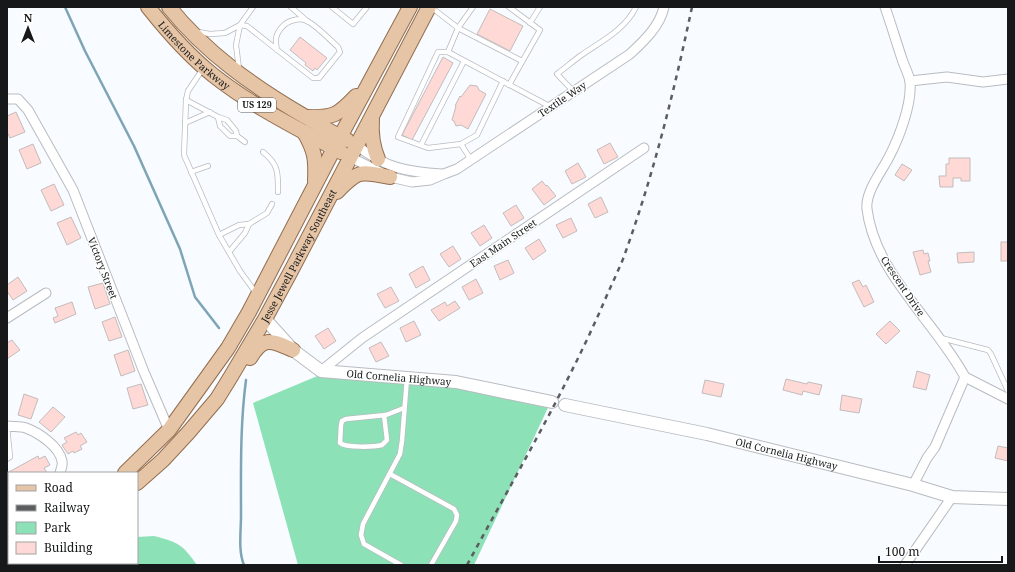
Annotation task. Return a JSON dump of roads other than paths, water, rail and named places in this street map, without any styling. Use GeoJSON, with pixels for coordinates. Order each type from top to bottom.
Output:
{"type":"FeatureCollection","features":[{"type":"Feature","properties":{"kind":"main road","name":"Limestone Parkway"},"geometry":{"type":"LineString","coordinates":[[148,7],[178,42],[212,74],[242,96],[272,115],[304,132],[337,142]]}},
{"type":"Feature","properties":{"kind":"main road","name":"Limestone Parkway"},"geometry":{"type":"LineString","coordinates":[[169,7],[211,52],[240,75],[274,98],[307,117],[337,142],[353,151]]}},
{"type":"Feature","properties":{"kind":"main road","name":"Jesse Jewell Parkway Southeast"},"geometry":{"type":"LineString","coordinates":[[126,472],[169,430],[228,348],[258,295],[337,142],[410,7]]}},
{"type":"Feature","properties":{"kind":"main road","name":"Jesse Jewell Parkway Southeast"},"geometry":{"type":"LineString","coordinates":[[138,482],[163,460],[188,432],[217,399],[230,378],[265,319],[430,7]]}},
{"type":"Feature","properties":{"kind":"main road"},"geometry":{"type":"LineString","coordinates":[[307,117],[323,118],[336,114],[344,108],[371,79]]}},
{"type":"Feature","properties":{"kind":"main road"},"geometry":{"type":"LineString","coordinates":[[372,116],[371,132],[378,159]]}},
{"type":"Feature","properties":{"kind":"main road"},"geometry":{"type":"LineString","coordinates":[[304,132],[313,148],[316,164],[315,185]]}},
{"type":"Feature","properties":{"kind":"main road"},"geometry":{"type":"LineString","coordinates":[[329,199],[353,176],[366,173],[390,177]]}},
{"type":"Feature","properties":{"kind":"main road"},"geometry":{"type":"LineString","coordinates":[[230,378],[241,371],[256,347],[266,342],[276,342],[293,350]]}},
{"type":"Feature","properties":{"kind":"street","name":"Textile Way"},"geometry":{"type":"LineString","coordinates":[[353,151],[390,177],[412,182],[430,180],[457,169],[630,54],[644,42],[654,28],[664,7]]}},
{"type":"Feature","properties":{"kind":"street","name":"Crescent Drive"},"geometry":{"type":"LineString","coordinates":[[885,7],[910,81],[909,99],[900,135],[870,191],[866,207],[874,239],[886,264],[954,358],[965,377]]}},
{"type":"Feature","properties":{"kind":"street"},"geometry":{"type":"LineString","coordinates":[[910,81],[946,77],[983,82],[1008,79]]}},
{"type":"Feature","properties":{"kind":"street","name":"Victory Street"},"geometry":{"type":"LineString","coordinates":[[7,98],[18,99],[28,110],[73,190],[144,372],[169,430]]}},
{"type":"Feature","properties":{"kind":"street","name":"East Main Street"},"geometry":{"type":"LineString","coordinates":[[321,371],[362,338],[644,148]]}},
{"type":"Feature","properties":{"kind":"street","name":"Textile Way"},"geometry":{"type":"LineString","coordinates":[[353,151],[378,159],[392,167],[417,173],[444,174]]}},
{"type":"Feature","properties":{"kind":"street"},"geometry":{"type":"LineString","coordinates":[[7,318],[46,293]]}},
{"type":"Feature","properties":{"kind":"street"},"geometry":{"type":"LineString","coordinates":[[265,319],[293,350],[321,371]]}},
{"type":"Feature","properties":{"kind":"street","name":"Old Cornelia Highway"},"geometry":{"type":"LineString","coordinates":[[321,371],[456,382],[552,402]]}},
{"type":"Feature","properties":{"kind":"street"},"geometry":{"type":"LineString","coordinates":[[913,485],[927,458],[935,447],[965,377],[1008,399]]}},
{"type":"Feature","properties":{"kind":"street","name":"Old Cornelia Highway"},"geometry":{"type":"LineString","coordinates":[[565,405],[707,434],[913,485],[952,497],[1008,499]]}},
{"type":"Feature","properties":{"kind":"street"},"geometry":{"type":"LineString","coordinates":[[7,426],[24,428],[36,433],[54,447],[60,456],[62,463],[60,472]]}},
{"type":"Feature","properties":{"kind":"street"},"geometry":{"type":"LineString","coordinates":[[906,565],[952,497]]}},
{"type":"Feature","properties":{"kind":"lane"},"geometry":{"type":"LineString","coordinates":[[240,75],[236,45],[240,25],[253,7]]}},
{"type":"Feature","properties":{"kind":"lane"},"geometry":{"type":"LineString","coordinates":[[190,31],[210,34],[225,33],[240,25],[247,26],[312,78],[319,78],[340,52],[338,47],[291,7]]}},
{"type":"Feature","properties":{"kind":"lane"},"geometry":{"type":"LineString","coordinates":[[332,7],[353,24],[367,7]]}},
{"type":"Feature","properties":{"kind":"lane"},"geometry":{"type":"LineString","coordinates":[[430,7],[458,28],[522,61]]}},
{"type":"Feature","properties":{"kind":"lane"},"geometry":{"type":"LineString","coordinates":[[448,52],[458,28],[473,7]]}},
{"type":"Feature","properties":{"kind":"lane"},"geometry":{"type":"LineString","coordinates":[[509,7],[540,30],[509,85]]}},
{"type":"Feature","properties":{"kind":"lane"},"geometry":{"type":"LineString","coordinates":[[530,23],[540,7]]}},
{"type":"Feature","properties":{"kind":"lane"},"geometry":{"type":"LineString","coordinates":[[574,92],[557,74],[577,58],[615,32],[632,16],[636,7]]}},
{"type":"Feature","properties":{"kind":"lane"},"geometry":{"type":"LineString","coordinates":[[277,50],[275,39],[278,31],[285,23],[296,20],[307,20]]}},
{"type":"Feature","properties":{"kind":"lane"},"geometry":{"type":"LineString","coordinates":[[503,81],[477,135],[460,144],[428,148],[398,136],[438,52],[448,52],[464,61],[503,81],[551,107]]}},
{"type":"Feature","properties":{"kind":"lane"},"geometry":{"type":"LineString","coordinates":[[421,145],[464,61]]}},
{"type":"Feature","properties":{"kind":"lane"},"geometry":{"type":"LineString","coordinates":[[205,67],[193,82],[186,100],[184,155],[219,235],[240,271],[258,295]]}},
{"type":"Feature","properties":{"kind":"lane"},"geometry":{"type":"LineString","coordinates":[[186,100],[218,117],[227,120],[236,131],[237,136]]}},
{"type":"Feature","properties":{"kind":"lane"},"geometry":{"type":"LineString","coordinates":[[185,123],[210,112]]}},
{"type":"Feature","properties":{"kind":"lane"},"geometry":{"type":"LineString","coordinates":[[218,117],[220,126],[230,136],[237,136],[245,142]]}},
{"type":"Feature","properties":{"kind":"lane"},"geometry":{"type":"LineString","coordinates":[[460,144],[471,160]]}},
{"type":"Feature","properties":{"kind":"lane"},"geometry":{"type":"LineString","coordinates":[[263,152],[272,160],[278,174],[278,192]]}},
{"type":"Feature","properties":{"kind":"lane"},"geometry":{"type":"LineString","coordinates":[[191,172],[208,166]]}},
{"type":"Feature","properties":{"kind":"lane"},"geometry":{"type":"LineString","coordinates":[[219,235],[238,225],[249,224],[266,213],[272,204]]}},
{"type":"Feature","properties":{"kind":"lane"},"geometry":{"type":"LineString","coordinates":[[229,252],[249,224]]}},
{"type":"Feature","properties":{"kind":"lane"},"geometry":{"type":"LineString","coordinates":[[939,338],[988,350],[992,354],[1008,391]]}},
{"type":"Feature","properties":{"kind":"lane"},"geometry":{"type":"LineString","coordinates":[[401,565],[364,544],[361,535],[363,524],[400,454],[407,378]]}},
{"type":"Feature","properties":{"kind":"lane"},"geometry":{"type":"LineString","coordinates":[[384,415],[387,440],[382,445],[376,447],[345,446],[340,443],[342,421],[384,415],[404,408]]}},
{"type":"Feature","properties":{"kind":"lane"},"geometry":{"type":"LineString","coordinates":[[7,426],[8,458]]}},
{"type":"Feature","properties":{"kind":"lane"},"geometry":{"type":"LineString","coordinates":[[390,474],[454,509],[457,515],[456,521],[431,565]]}},
{"type":"Feature","properties":{"kind":"waterway"},"geometry":{"type":"LineString","coordinates":[[65,7],[85,51],[134,146],[180,249],[195,297],[219,328]]}},
{"type":"Feature","properties":{"kind":"waterway"},"geometry":{"type":"LineString","coordinates":[[244,565],[240,547],[242,431],[246,380]]}},
{"type":"Feature","properties":{"kind":"railway"},"geometry":{"type":"LineString","coordinates":[[467,565],[537,438],[570,374],[623,259],[644,197],[662,134],[692,7]]}}]}
